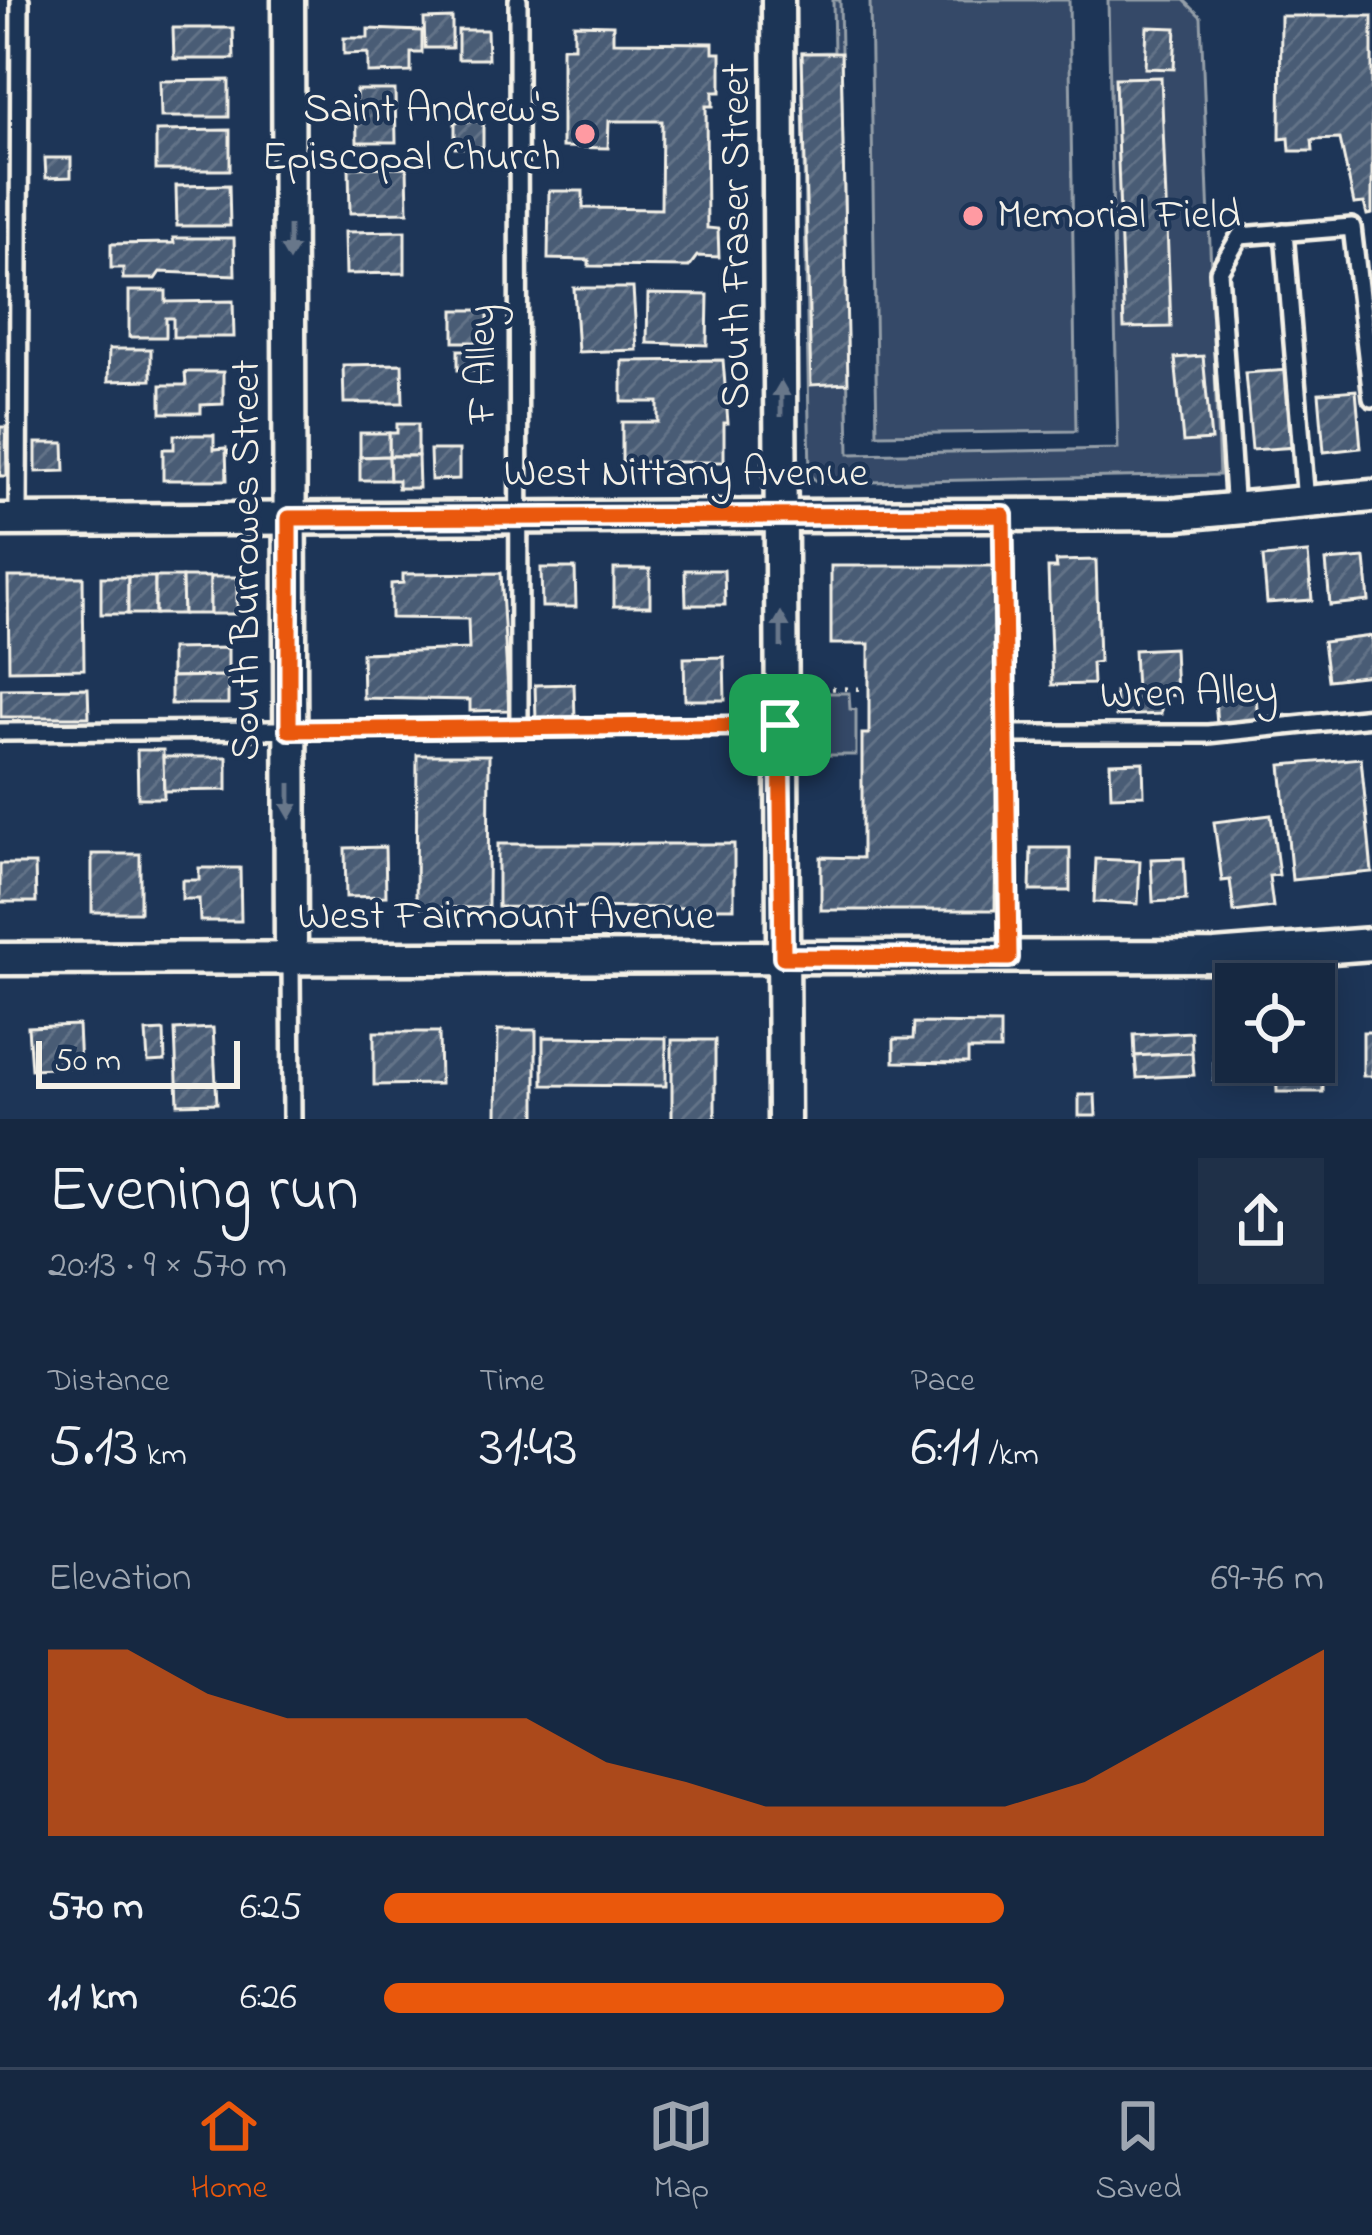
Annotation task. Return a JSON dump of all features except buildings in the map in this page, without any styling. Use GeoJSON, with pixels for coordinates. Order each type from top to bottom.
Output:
{"type":"FeatureCollection","features":[{"type":"Feature","properties":{"kind":"street","name":"South Burrowes Street"},"geometry":{"type":"LineString","coordinates":[[288,0],[291,960]]}},
{"type":"Feature","properties":{"kind":"street","name":"South Fraser Street"},"geometry":{"type":"LineString","coordinates":[[778,0],[784,1119]]}},
{"type":"Feature","properties":{"kind":"street","name":"West Nittany Avenue"},"geometry":{"type":"LineString","coordinates":[[9,520],[1235,511],[1372,496]]}},
{"type":"Feature","properties":{"kind":"street","name":"West Fairmount Avenue"},"geometry":{"type":"LineString","coordinates":[[0,959],[1215,956],[1372,944]]}},
{"type":"Feature","properties":{"kind":"lane"},"geometry":{"type":"LineString","coordinates":[[9,520],[20,0]]}},
{"type":"Feature","properties":{"kind":"lane","name":"F Alley"},"geometry":{"type":"LineString","coordinates":[[518,0],[519,728]]}},
{"type":"Feature","properties":{"kind":"lane"},"geometry":{"type":"LineString","coordinates":[[1235,511],[1219,271],[1240,236],[1352,227],[1372,398]]}},
{"type":"Feature","properties":{"kind":"lane"},"geometry":{"type":"LineString","coordinates":[[1284,232],[1306,502]]}},
{"type":"Feature","properties":{"kind":"lane"},"geometry":{"type":"LineString","coordinates":[[1003,515],[1009,958]]}},
{"type":"Feature","properties":{"kind":"lane","name":"Wren Alley"},"geometry":{"type":"LineString","coordinates":[[1008,734],[1208,734],[1372,718]]}},
{"type":"Feature","properties":{"kind":"lane"},"geometry":{"type":"LineString","coordinates":[[0,733],[780,725]]}},
{"type":"Feature","properties":{"kind":"lane","name":"South Burrowes Street"},"geometry":{"type":"LineString","coordinates":[[291,960],[292,1119]]}},
{"type":"Feature","properties":{"kind":"path"},"geometry":{"type":"LineString","coordinates":[[226,452],[263,452]]}},
{"type":"Feature","properties":{"kind":"path"},"geometry":{"type":"LineString","coordinates":[[808,688],[869,689]]}},
{"type":"Feature","properties":{"kind":"shaded area"},"geometry":{"type":"Polygon","coordinates":[[[833,0],[840,0],[849,454],[1118,449],[1108,0],[1184,0],[1201,17],[1219,475],[818,483],[810,475],[802,53],[834,52],[833,0]]]}},
{"type":"Feature","properties":{"kind":"shaded area","name":"Memorial Field"},"geometry":{"type":"Polygon","coordinates":[[[870,0],[1069,0],[1076,431],[877,434],[870,0]]]}},
{"type":"Feature","properties":{"kind":"shaded area"},"geometry":{"type":"Polygon","coordinates":[[[816,693],[849,693],[850,709],[856,710],[856,755],[817,755],[816,693]]]}},
{"type":"Feature","properties":{"kind":"place","name":"Saint Andrew's Episcopal Church"},"geometry":{"type":"Point","coordinates":[585,134]}},
{"type":"Feature","properties":{"kind":"place","name":"Memorial Field"},"geometry":{"type":"Point","coordinates":[973,216]}},
{"type":"Feature","properties":{"kind":"route"},"geometry":{"type":"LineString","coordinates":[[1003,515],[1009,958],[783,957],[780,725],[289,730],[289,518],[1003,515]]}}]}
